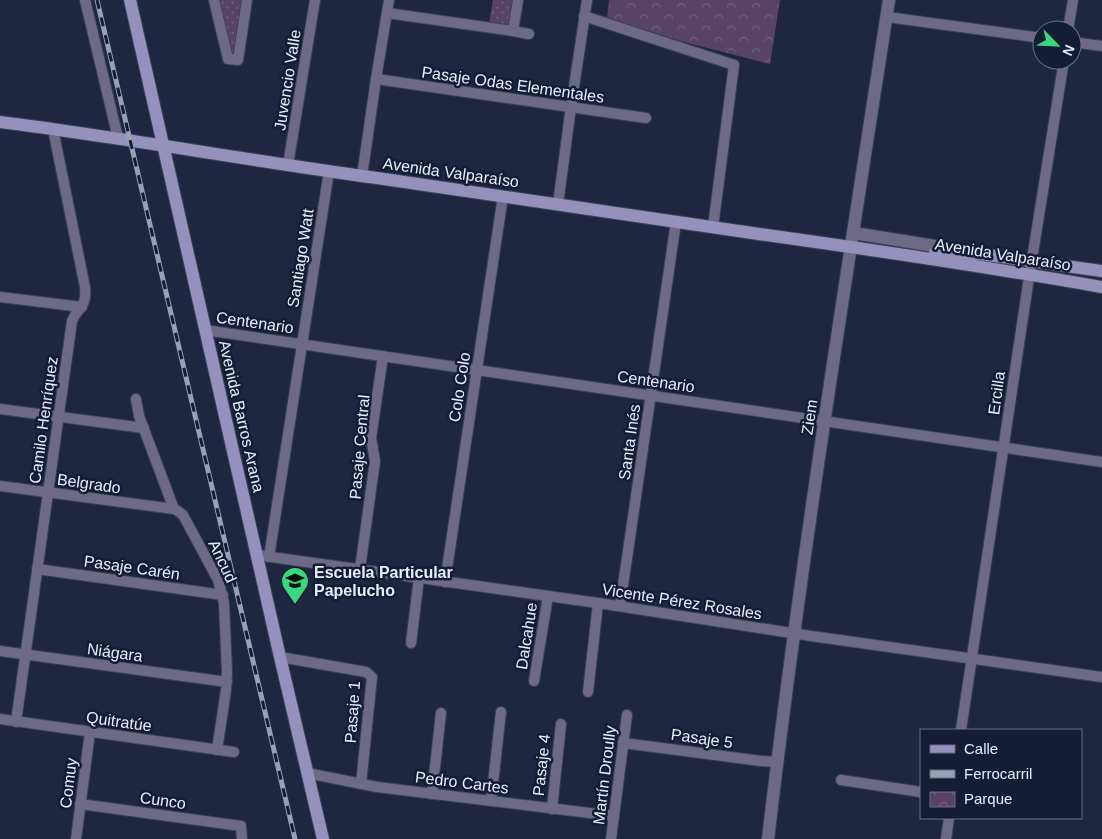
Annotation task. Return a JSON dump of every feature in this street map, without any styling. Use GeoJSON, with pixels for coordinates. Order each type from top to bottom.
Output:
{"type":"FeatureCollection","features":[{"type":"Feature","properties":{"kind":"main road","name":"Avenida Barros Arana"},"geometry":{"type":"LineString","coordinates":[[130,0],[206,330],[263,556],[280,657],[323,839]]}},
{"type":"Feature","properties":{"kind":"main road","name":"Avenida Valparaíso"},"geometry":{"type":"LineString","coordinates":[[0,122],[852,247],[1102,287]]}},
{"type":"Feature","properties":{"kind":"main road","name":"Avenida Valparaíso"},"geometry":{"type":"LineString","coordinates":[[898,254],[980,254],[1102,271]]}},
{"type":"Feature","properties":{"kind":"street"},"geometry":{"type":"LineString","coordinates":[[85,0],[118,138]]}},
{"type":"Feature","properties":{"kind":"street"},"geometry":{"type":"LineString","coordinates":[[214,0],[228,59],[238,60],[248,0]]}},
{"type":"Feature","properties":{"kind":"street","name":"Juvencio Valle"},"geometry":{"type":"LineString","coordinates":[[288,165],[315,0]]}},
{"type":"Feature","properties":{"kind":"street"},"geometry":{"type":"LineString","coordinates":[[362,176],[390,0]]}},
{"type":"Feature","properties":{"kind":"street"},"geometry":{"type":"LineString","coordinates":[[513,31],[518,0]]}},
{"type":"Feature","properties":{"kind":"street"},"geometry":{"type":"LineString","coordinates":[[558,204],[587,0]]}},
{"type":"Feature","properties":{"kind":"street","name":"Ziem"},"geometry":{"type":"LineString","coordinates":[[768,839],[794,633],[889,0]]}},
{"type":"Feature","properties":{"kind":"street"},"geometry":{"type":"LineString","coordinates":[[1070,20],[1073,0]]}},
{"type":"Feature","properties":{"kind":"street"},"geometry":{"type":"LineString","coordinates":[[387,13],[529,34]]}},
{"type":"Feature","properties":{"kind":"street"},"geometry":{"type":"LineString","coordinates":[[584,16],[734,65],[713,227]]}},
{"type":"Feature","properties":{"kind":"street"},"geometry":{"type":"LineString","coordinates":[[887,17],[1032,37]]}},
{"type":"Feature","properties":{"kind":"street"},"geometry":{"type":"LineString","coordinates":[[1082,43],[1102,46]]}},
{"type":"Feature","properties":{"kind":"street","name":"Ercilla"},"geometry":{"type":"LineString","coordinates":[[961,729],[1029,274],[1062,70]]}},
{"type":"Feature","properties":{"kind":"street","name":"Pasaje Odas Elementales"},"geometry":{"type":"LineString","coordinates":[[376,79],[646,118]]}},
{"type":"Feature","properties":{"kind":"street","name":"Camilo Henríquez"},"geometry":{"type":"LineString","coordinates":[[16,722],[72,321],[75,314],[82,307],[86,297],[53,129]]}},
{"type":"Feature","properties":{"kind":"street","name":"Santiago Watt"},"geometry":{"type":"LineString","coordinates":[[263,556],[302,344],[329,171]]}},
{"type":"Feature","properties":{"kind":"street","name":"Colo Colo"},"geometry":{"type":"LineString","coordinates":[[445,582],[504,196]]}},
{"type":"Feature","properties":{"kind":"street","name":"Santa Inés"},"geometry":{"type":"LineString","coordinates":[[620,606],[676,222]]}},
{"type":"Feature","properties":{"kind":"street","name":"Avenida Valparaíso"},"geometry":{"type":"LineString","coordinates":[[854,234],[980,254]]}},
{"type":"Feature","properties":{"kind":"street"},"geometry":{"type":"LineString","coordinates":[[0,297],[82,307]]}},
{"type":"Feature","properties":{"kind":"street","name":"Centenario"},"geometry":{"type":"LineString","coordinates":[[206,330],[1102,462]]}},
{"type":"Feature","properties":{"kind":"street","name":"Pasaje Central"},"geometry":{"type":"LineString","coordinates":[[360,569],[375,462],[371,438],[383,356]]}},
{"type":"Feature","properties":{"kind":"street","name":"Ancud"},"geometry":{"type":"LineString","coordinates":[[136,399],[139,416],[174,509],[185,518],[218,580],[223,595],[227,682],[217,750]]}},
{"type":"Feature","properties":{"kind":"street"},"geometry":{"type":"LineString","coordinates":[[0,409],[144,428]]}},
{"type":"Feature","properties":{"kind":"street","name":"Belgrado"},"geometry":{"type":"LineString","coordinates":[[0,486],[174,509]]}},
{"type":"Feature","properties":{"kind":"street","name":"Vicente Pérez Rosales"},"geometry":{"type":"LineString","coordinates":[[263,556],[1102,677]]}},
{"type":"Feature","properties":{"kind":"street","name":"Pasaje Carén"},"geometry":{"type":"LineString","coordinates":[[37,570],[223,595]]}},
{"type":"Feature","properties":{"kind":"street"},"geometry":{"type":"LineString","coordinates":[[410,643],[419,578]]}},
{"type":"Feature","properties":{"kind":"street","name":"Dalcahue"},"geometry":{"type":"LineString","coordinates":[[534,681],[548,596]]}},
{"type":"Feature","properties":{"kind":"street"},"geometry":{"type":"LineString","coordinates":[[588,692],[598,603]]}},
{"type":"Feature","properties":{"kind":"street","name":"Niágara"},"geometry":{"type":"LineString","coordinates":[[0,651],[227,682]]}},
{"type":"Feature","properties":{"kind":"street","name":"Pasaje 1"},"geometry":{"type":"LineString","coordinates":[[280,657],[366,672],[372,677],[361,784]]}},
{"type":"Feature","properties":{"kind":"street"},"geometry":{"type":"LineString","coordinates":[[491,801],[501,712]]}},
{"type":"Feature","properties":{"kind":"street"},"geometry":{"type":"LineString","coordinates":[[432,794],[441,713]]}},
{"type":"Feature","properties":{"kind":"street","name":"Martín Droully"},"geometry":{"type":"LineString","coordinates":[[611,839],[626,715]]}},
{"type":"Feature","properties":{"kind":"street","name":"Quitratúe"},"geometry":{"type":"LineString","coordinates":[[0,719],[234,752]]}},
{"type":"Feature","properties":{"kind":"street","name":"Pasaje 4"},"geometry":{"type":"LineString","coordinates":[[552,808],[561,724]]}},
{"type":"Feature","properties":{"kind":"street","name":"Comuy"},"geometry":{"type":"LineString","coordinates":[[76,839],[90,732]]}},
{"type":"Feature","properties":{"kind":"street","name":"Pasaje 5"},"geometry":{"type":"LineString","coordinates":[[623,743],[777,762]]}},
{"type":"Feature","properties":{"kind":"street","name":"Pedro Cartes"},"geometry":{"type":"LineString","coordinates":[[307,773],[361,784],[432,794],[614,816]]}},
{"type":"Feature","properties":{"kind":"street"},"geometry":{"type":"LineString","coordinates":[[841,780],[920,792]]}},
{"type":"Feature","properties":{"kind":"street","name":"Cunco"},"geometry":{"type":"LineString","coordinates":[[80,804],[241,826],[242,839]]}},
{"type":"Feature","properties":{"kind":"street"},"geometry":{"type":"LineString","coordinates":[[946,839],[949,819]]}},
{"type":"Feature","properties":{"kind":"green space"},"geometry":{"type":"Polygon","coordinates":[[[217,0],[243,0],[235,52],[233,54],[230,52],[217,0]]]}},
{"type":"Feature","properties":{"kind":"green space"},"geometry":{"type":"Polygon","coordinates":[[[493,0],[513,0],[510,27],[489,24],[493,0]]]}},
{"type":"Feature","properties":{"kind":"green space"},"geometry":{"type":"Polygon","coordinates":[[[609,0],[780,0],[770,64],[688,43],[607,19],[609,0]]]}},
{"type":"Feature","properties":{"kind":"railway"},"geometry":{"type":"LineString","coordinates":[[97,0],[295,839]]}},
{"type":"Feature","properties":{"kind":"place","name":"Escuela Particular Papelucho"},"geometry":{"type":"Point","coordinates":[295,605]}}]}
